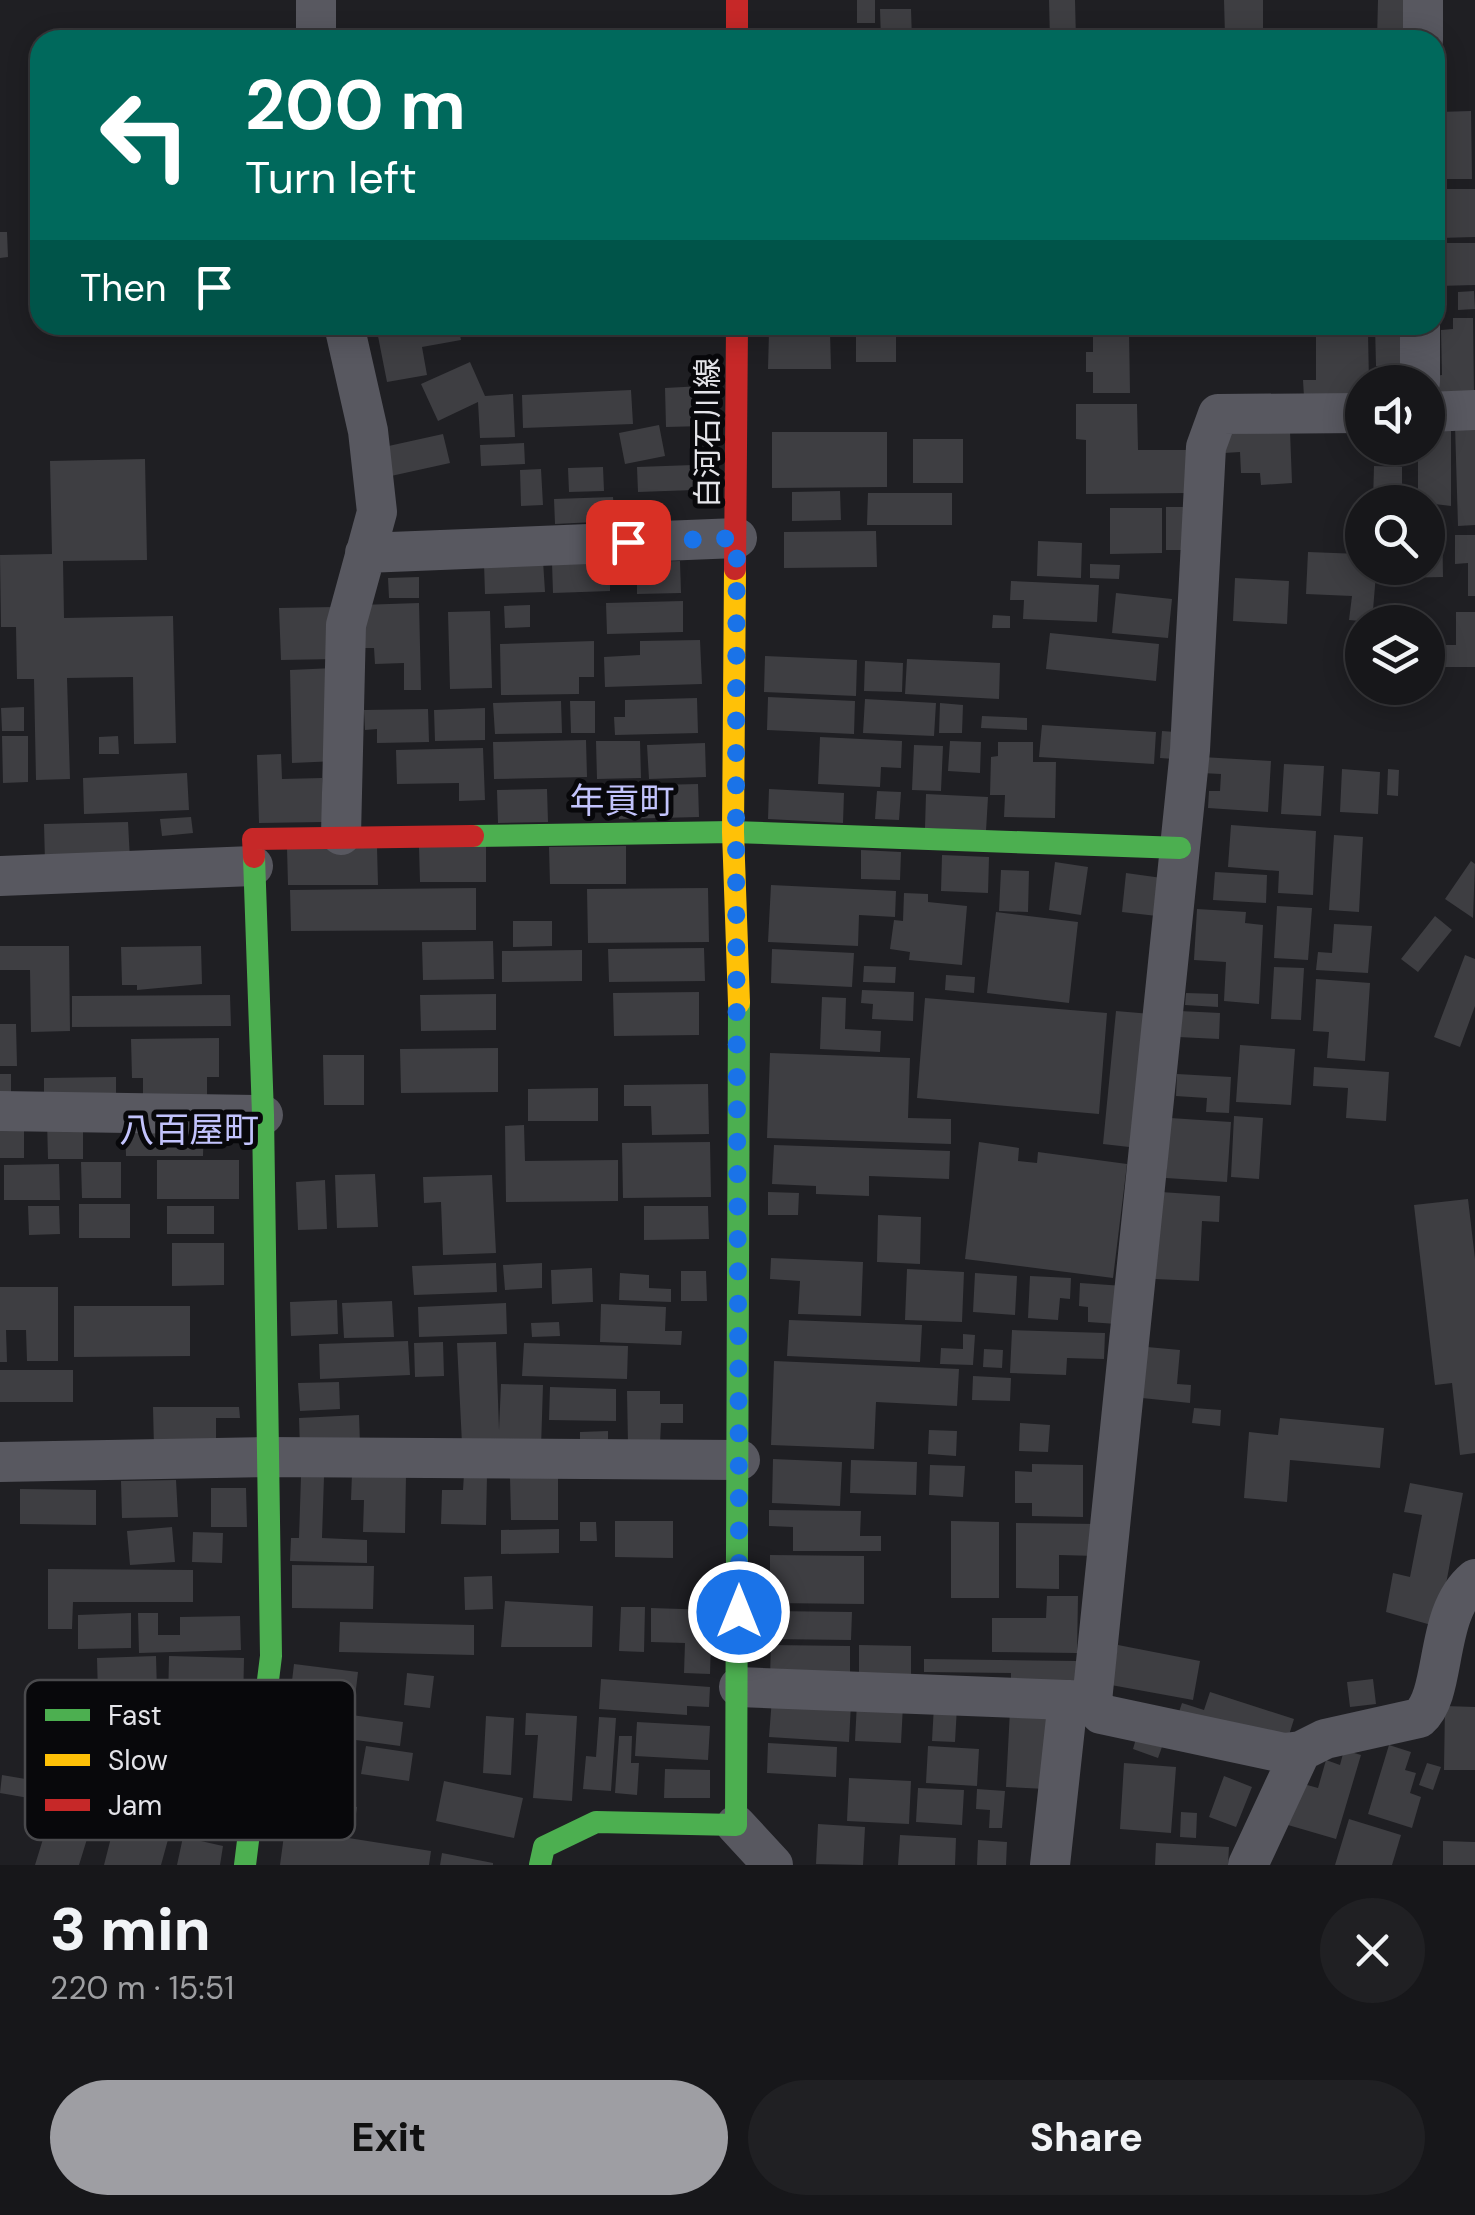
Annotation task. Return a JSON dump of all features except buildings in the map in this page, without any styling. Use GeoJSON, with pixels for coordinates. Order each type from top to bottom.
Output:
{"type":"FeatureCollection","features":[{"type":"Feature","properties":{"kind":"street"},"geometry":{"type":"LineString","coordinates":[[316,0],[316,30]]}},
{"type":"Feature","properties":{"kind":"street"},"geometry":{"type":"LineString","coordinates":[[737,0],[737,30]]}},
{"type":"Feature","properties":{"kind":"street"},"geometry":{"type":"LineString","coordinates":[[1422,30],[1423,0]]}},
{"type":"Feature","properties":{"kind":"street"},"geometry":{"type":"LineString","coordinates":[[341,835],[346,625],[377,512],[368,431],[346,335]]}},
{"type":"Feature","properties":{"kind":"street","name":"白河石川線"},"geometry":{"type":"LineString","coordinates":[[736,1825],[740,1460],[739,974],[733,832],[737,335]]}},
{"type":"Feature","properties":{"kind":"street"},"geometry":{"type":"LineString","coordinates":[[1420,335],[1420,365]]}},
{"type":"Feature","properties":{"kind":"street"},"geometry":{"type":"LineString","coordinates":[[1445,411],[1475,410]]}},
{"type":"Feature","properties":{"kind":"street"},"geometry":{"type":"LineString","coordinates":[[1050,1865],[1080,1700],[1180,848],[1190,750],[1206,446],[1218,414],[1345,413]]}},
{"type":"Feature","properties":{"kind":"street"},"geometry":{"type":"LineString","coordinates":[[365,553],[737,538]]}},
{"type":"Feature","properties":{"kind":"street"},"geometry":{"type":"LineString","coordinates":[[268,1680],[271,1656],[263,1115],[253,839],[733,832],[1180,848]]}},
{"type":"Feature","properties":{"kind":"street"},"geometry":{"type":"LineString","coordinates":[[0,876],[254,866]]}},
{"type":"Feature","properties":{"kind":"street"},"geometry":{"type":"LineString","coordinates":[[0,1111],[263,1115]]}},
{"type":"Feature","properties":{"kind":"street"},"geometry":{"type":"LineString","coordinates":[[0,1462],[266,1457],[740,1460]]}},
{"type":"Feature","properties":{"kind":"street"},"geometry":{"type":"LineString","coordinates":[[739,1687],[1080,1700],[1101,1714],[1284,1753],[1302,1751],[1324,1738],[1419,1718],[1429,1710],[1438,1660],[1459,1594],[1475,1579]]}},
{"type":"Feature","properties":{"kind":"street"},"geometry":{"type":"LineString","coordinates":[[1248,1865],[1302,1751]]}},
{"type":"Feature","properties":{"kind":"street"},"geometry":{"type":"LineString","coordinates":[[540,1865],[544,1847],[596,1822],[736,1825],[773,1865]]}},
{"type":"Feature","properties":{"kind":"street"},"geometry":{"type":"LineString","coordinates":[[245,1865],[248,1840]]}},
{"type":"Feature","properties":{"kind":"traffic: fast"},"geometry":{"type":"LineString","coordinates":[[473,836],[733,832],[1180,848]]}},
{"type":"Feature","properties":{"kind":"traffic: fast"},"geometry":{"type":"LineString","coordinates":[[254,857],[263,1115],[271,1656],[268,1680]]}},
{"type":"Feature","properties":{"kind":"traffic: fast"},"geometry":{"type":"LineString","coordinates":[[540,1865],[544,1847],[596,1822],[736,1825],[739,1003]]}},
{"type":"Feature","properties":{"kind":"traffic: fast"},"geometry":{"type":"LineString","coordinates":[[245,1865],[248,1840]]}},
{"type":"Feature","properties":{"kind":"traffic: slow"},"geometry":{"type":"LineString","coordinates":[[735,569],[733,832],[739,1003]]}},
{"type":"Feature","properties":{"kind":"traffic: jam"},"geometry":{"type":"LineString","coordinates":[[737,0],[737,30]]}},
{"type":"Feature","properties":{"kind":"traffic: jam"},"geometry":{"type":"LineString","coordinates":[[735,569],[737,335]]}},
{"type":"Feature","properties":{"kind":"traffic: jam"},"geometry":{"type":"LineString","coordinates":[[254,857],[253,839],[473,836]]}},
{"type":"Feature","properties":{"kind":"district","name":"年貢町"},"geometry":{"type":"Point","coordinates":[622,801]}},
{"type":"Feature","properties":{"kind":"district","name":"八百屋町"},"geometry":{"type":"Point","coordinates":[189,1130]}},
{"type":"Feature","properties":{"kind":"route"},"geometry":{"type":"LineString","coordinates":[[628,542],[737,538],[733,832],[738,955],[739,1612]]}}]}
